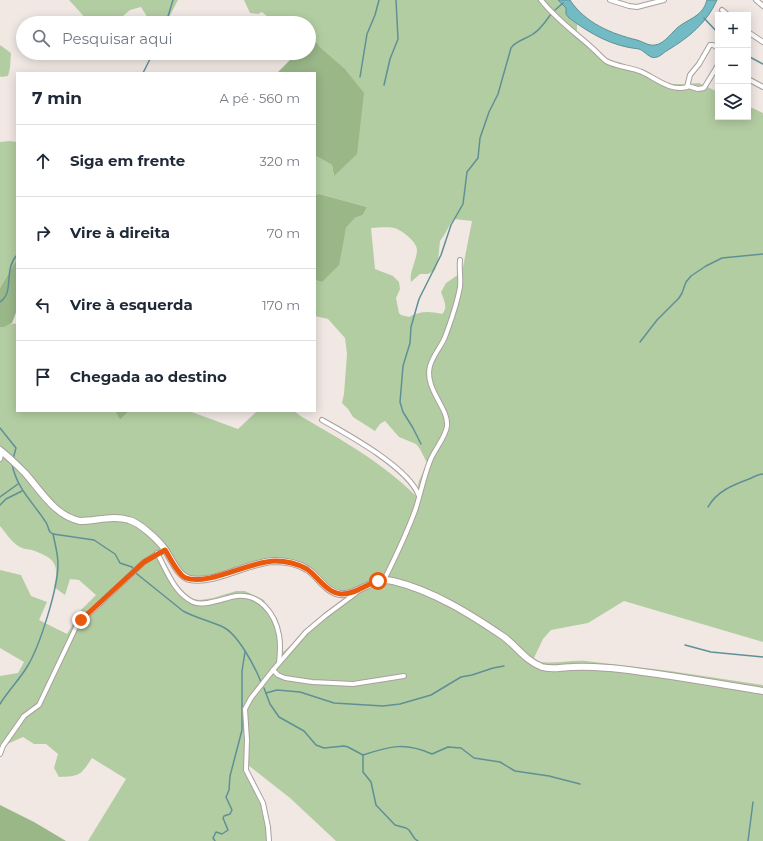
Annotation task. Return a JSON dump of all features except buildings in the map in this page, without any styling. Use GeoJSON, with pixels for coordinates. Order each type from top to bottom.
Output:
{"type":"FeatureCollection","features":[{"type":"Feature","properties":{"kind":"main road"},"geometry":{"type":"LineString","coordinates":[[1,450],[12,460],[42,495],[63,515],[80,521],[118,518],[132,521],[145,530],[165,550],[182,576],[192,579],[211,577],[275,561],[291,563],[307,570],[326,587],[342,594],[350,593],[372,582],[392,580],[433,595],[473,616],[510,642],[525,657],[535,664],[543,667],[615,669],[763,691]]}},
{"type":"Feature","properties":{"kind":"street"},"geometry":{"type":"LineString","coordinates":[[541,0],[562,22],[606,60],[617,65],[637,70],[662,83],[678,88],[685,88],[688,86],[698,89],[704,88],[715,70]]}},
{"type":"Feature","properties":{"kind":"street"},"geometry":{"type":"LineString","coordinates":[[610,0],[637,7],[664,0]]}},
{"type":"Feature","properties":{"kind":"street"},"geometry":{"type":"LineString","coordinates":[[756,0],[763,6]]}},
{"type":"Feature","properties":{"kind":"street"},"geometry":{"type":"LineString","coordinates":[[751,34],[763,42]]}},
{"type":"Feature","properties":{"kind":"street"},"geometry":{"type":"LineString","coordinates":[[688,86],[690,75],[699,64],[710,45],[715,46]]}},
{"type":"Feature","properties":{"kind":"street"},"geometry":{"type":"LineString","coordinates":[[751,81],[763,87]]}},
{"type":"Feature","properties":{"kind":"street"},"geometry":{"type":"LineString","coordinates":[[384,580],[407,531],[430,461],[447,426],[446,417],[431,385],[429,373],[430,366],[444,341],[458,295],[460,285],[460,260]]}},
{"type":"Feature","properties":{"kind":"street"},"geometry":{"type":"LineString","coordinates":[[322,420],[362,443],[404,474],[414,486],[419,497]]}},
{"type":"Feature","properties":{"kind":"street"},"geometry":{"type":"LineString","coordinates":[[0,459],[1,450]]}},
{"type":"Feature","properties":{"kind":"street"},"geometry":{"type":"LineString","coordinates":[[0,754],[3,746],[24,716],[39,705],[77,625],[135,571],[157,553],[165,550]]}},
{"type":"Feature","properties":{"kind":"street"},"geometry":{"type":"LineString","coordinates":[[157,553],[173,583],[193,602],[205,603],[235,596],[244,596],[254,598],[263,604],[271,615],[278,630],[280,646],[279,663]]}},
{"type":"Feature","properties":{"kind":"street"},"geometry":{"type":"LineString","coordinates":[[270,841],[263,803],[246,770],[247,740],[245,709],[251,698],[272,670],[306,632],[362,587]]}},
{"type":"Feature","properties":{"kind":"street"},"geometry":{"type":"LineString","coordinates":[[272,670],[285,678],[332,684],[359,684],[404,676]]}},
{"type":"Feature","properties":{"kind":"green space"},"geometry":{"type":"Polygon","coordinates":[[[69,0],[178,0],[170,16],[147,16],[141,7],[130,10],[123,16],[84,16],[69,0]]]}},
{"type":"Feature","properties":{"kind":"green space"},"geometry":{"type":"Polygon","coordinates":[[[244,0],[558,0],[566,8],[569,18],[577,24],[577,35],[608,62],[633,69],[671,84],[699,83],[715,91],[715,120],[751,120],[751,107],[763,113],[763,642],[624,601],[588,623],[551,630],[543,639],[533,660],[539,662],[586,661],[670,671],[763,685],[763,841],[336,841],[290,798],[248,765],[247,772],[262,800],[270,841],[88,841],[126,779],[92,758],[79,774],[59,777],[54,768],[58,754],[46,744],[34,744],[23,737],[5,745],[0,744],[0,676],[18,673],[24,662],[0,648],[0,570],[21,575],[31,596],[47,602],[39,620],[67,634],[81,610],[96,595],[79,580],[70,579],[65,595],[54,587],[56,572],[54,562],[40,553],[17,545],[0,526],[0,327],[16,324],[16,412],[116,412],[120,420],[128,412],[192,412],[238,429],[256,412],[295,412],[347,443],[376,463],[416,496],[419,481],[427,463],[420,449],[416,444],[399,437],[385,421],[380,424],[375,431],[353,417],[342,403],[347,354],[345,338],[328,319],[316,316],[316,280],[322,282],[344,236],[346,228],[355,218],[363,215],[367,207],[319,194],[316,195],[316,156],[332,165],[334,176],[344,68],[320,47],[316,42],[316,16],[267,16],[262,12],[258,14],[250,13],[244,0]],[[454,219],[440,241],[438,261],[435,270],[428,274],[420,274],[411,282],[411,274],[417,251],[413,241],[407,235],[394,228],[371,228],[375,269],[393,276],[399,282],[400,289],[396,298],[399,313],[401,315],[409,317],[429,312],[442,314],[445,309],[445,303],[441,292],[446,283],[462,272],[472,221],[454,219]],[[164,554],[160,557],[177,588],[188,598],[200,600],[213,598],[236,591],[245,591],[264,600],[281,636],[283,652],[350,596],[334,594],[303,568],[276,562],[202,582],[187,581],[178,576],[164,554]]]}},
{"type":"Feature","properties":{"kind":"green space"},"geometry":{"type":"Polygon","coordinates":[[[316,42],[320,47],[344,68],[364,93],[357,154],[334,176],[332,165],[316,156],[316,72],[278,72],[290,60],[316,60],[316,42]]]}},
{"type":"Feature","properties":{"kind":"green space"},"geometry":{"type":"Polygon","coordinates":[[[0,45],[11,53],[8,76],[1,77],[0,76],[0,45]]]}},
{"type":"Feature","properties":{"kind":"green space"},"geometry":{"type":"Polygon","coordinates":[[[0,142],[16,142],[16,261],[0,288],[0,142]]]}},
{"type":"Feature","properties":{"kind":"green space"},"geometry":{"type":"Polygon","coordinates":[[[319,194],[367,207],[363,215],[355,218],[346,228],[339,265],[322,282],[316,280],[316,195],[319,194]]]}},
{"type":"Feature","properties":{"kind":"green space"},"geometry":{"type":"Polygon","coordinates":[[[16,261],[16,313],[12,323],[4,327],[0,327],[0,288],[16,261]]]}},
{"type":"Feature","properties":{"kind":"green space"},"geometry":{"type":"Polygon","coordinates":[[[116,412],[128,412],[120,420],[116,412]]]}},
{"type":"Feature","properties":{"kind":"green space"},"geometry":{"type":"Polygon","coordinates":[[[0,805],[34,822],[66,841],[0,841],[0,805]]]}},
{"type":"Feature","properties":{"kind":"water"},"geometry":{"type":"Polygon","coordinates":[[[558,0],[570,0],[583,15],[609,31],[653,45],[659,44],[666,40],[678,27],[697,15],[703,9],[707,0],[717,0],[708,16],[690,35],[660,56],[654,58],[639,49],[619,45],[593,34],[569,18],[566,14],[566,8],[558,0]]]}},
{"type":"Feature","properties":{"kind":"waterway"},"geometry":{"type":"LineString","coordinates":[[168,16],[173,0]]}},
{"type":"Feature","properties":{"kind":"waterway"},"geometry":{"type":"LineString","coordinates":[[360,77],[367,34],[375,15],[379,0]]}},
{"type":"Feature","properties":{"kind":"waterway"},"geometry":{"type":"LineString","coordinates":[[384,85],[390,59],[398,39],[396,0]]}},
{"type":"Feature","properties":{"kind":"waterway"},"geometry":{"type":"LineString","coordinates":[[555,10],[563,3]]}},
{"type":"Feature","properties":{"kind":"waterway"},"geometry":{"type":"LineString","coordinates":[[421,444],[403,412],[400,402],[403,366],[410,343],[411,327],[419,299],[441,255],[451,225],[463,204],[467,172],[478,158],[480,138],[489,112],[498,94],[511,48],[521,40],[536,32],[551,14]]}},
{"type":"Feature","properties":{"kind":"waterway"},"geometry":{"type":"LineString","coordinates":[[704,18],[715,30]]}},
{"type":"Feature","properties":{"kind":"waterway"},"geometry":{"type":"LineString","coordinates":[[751,58],[763,64]]}},
{"type":"Feature","properties":{"kind":"waterway"},"geometry":{"type":"LineString","coordinates":[[144,72],[150,60]]}},
{"type":"Feature","properties":{"kind":"waterway"},"geometry":{"type":"LineString","coordinates":[[640,342],[657,320],[679,298],[686,282],[691,276],[722,258],[763,254]]}},
{"type":"Feature","properties":{"kind":"waterway"},"geometry":{"type":"LineString","coordinates":[[0,302],[7,293],[9,274],[16,256]]}},
{"type":"Feature","properties":{"kind":"waterway"},"geometry":{"type":"LineString","coordinates":[[0,428],[16,448],[13,459]]}},
{"type":"Feature","properties":{"kind":"waterway"},"geometry":{"type":"LineString","coordinates":[[12,464],[17,481],[46,522],[50,532],[53,534],[94,540],[115,554],[120,563],[132,567],[137,574],[183,611],[223,627],[229,631],[240,644],[255,668],[261,682]]}},
{"type":"Feature","properties":{"kind":"waterway"},"geometry":{"type":"LineString","coordinates":[[708,507],[712,501],[726,489],[763,474]]}},
{"type":"Feature","properties":{"kind":"waterway"},"geometry":{"type":"LineString","coordinates":[[0,497],[18,484]]}},
{"type":"Feature","properties":{"kind":"waterway"},"geometry":{"type":"LineString","coordinates":[[0,505],[6,499],[22,491]]}},
{"type":"Feature","properties":{"kind":"waterway"},"geometry":{"type":"LineString","coordinates":[[0,704],[27,667],[43,632],[52,602],[57,574],[57,553],[53,534]]}},
{"type":"Feature","properties":{"kind":"waterway"},"geometry":{"type":"LineString","coordinates":[[685,645],[711,652],[763,657]]}},
{"type":"Feature","properties":{"kind":"waterway"},"geometry":{"type":"LineString","coordinates":[[215,841],[213,838],[216,832],[222,834],[228,830],[223,818],[224,816],[230,814],[232,810],[226,797],[229,790],[230,776],[242,730],[242,671],[245,652]]}},
{"type":"Feature","properties":{"kind":"waterway"},"geometry":{"type":"LineString","coordinates":[[266,693],[277,690],[300,692],[334,703],[383,706],[400,704],[431,695],[461,677],[504,666]]}},
{"type":"Feature","properties":{"kind":"waterway"},"geometry":{"type":"LineString","coordinates":[[264,688],[270,704],[279,717],[304,731],[316,745],[324,748],[344,746],[363,755]]}},
{"type":"Feature","properties":{"kind":"waterway"},"geometry":{"type":"LineString","coordinates":[[363,755],[381,749],[398,747],[414,748],[432,754],[448,747],[461,748],[474,758],[500,762],[515,771],[549,776],[580,784]]}},
{"type":"Feature","properties":{"kind":"waterway"},"geometry":{"type":"LineString","coordinates":[[363,755],[363,772],[371,782],[376,805],[395,825],[409,830],[418,841]]}},
{"type":"Feature","properties":{"kind":"waterway"},"geometry":{"type":"LineString","coordinates":[[748,841],[753,802]]}},
{"type":"Feature","properties":{"kind":"route"},"geometry":{"type":"LineString","coordinates":[[81,620],[144,562],[165,550],[173,560],[182,576],[192,579],[211,577],[265,562],[283,561],[300,566],[307,570],[326,587],[337,593],[350,593],[372,582],[378,581]]}}]}
